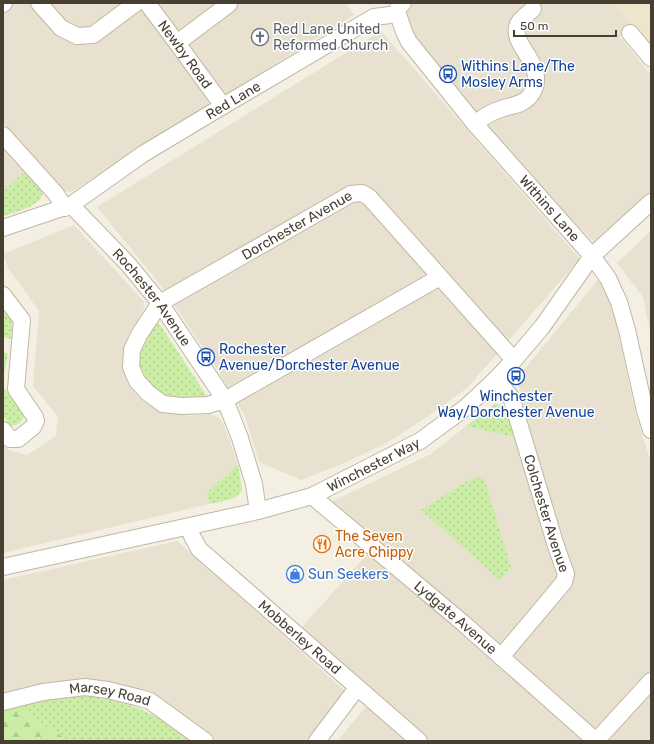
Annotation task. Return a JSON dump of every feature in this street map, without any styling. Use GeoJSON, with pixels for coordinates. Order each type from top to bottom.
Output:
{"type":"FeatureCollection","features":[{"type":"Feature","properties":{"kind":"street"},"geometry":{"type":"LineString","coordinates":[[39,3],[61,28],[77,36],[93,35],[136,3]]}},
{"type":"Feature","properties":{"kind":"street","name":"Newby Road"},"geometry":{"type":"LineString","coordinates":[[147,3],[223,106]]}},
{"type":"Feature","properties":{"kind":"street"},"geometry":{"type":"LineString","coordinates":[[177,43],[229,4],[228,3]]}},
{"type":"Feature","properties":{"kind":"street","name":"Red Lane"},"geometry":{"type":"LineString","coordinates":[[3,228],[68,207],[144,154],[223,106],[374,17],[398,7]]}},
{"type":"Feature","properties":{"kind":"street","name":"Withins Lane"},"geometry":{"type":"LineString","coordinates":[[398,7],[404,32],[409,42],[475,124],[592,256],[608,278],[619,302],[627,330],[645,411],[651,430]]}},
{"type":"Feature","properties":{"kind":"street"},"geometry":{"type":"LineString","coordinates":[[475,124],[484,116],[524,102],[533,90],[536,83],[535,68],[516,34],[518,23],[534,11]]}},
{"type":"Feature","properties":{"kind":"street"},"geometry":{"type":"LineString","coordinates":[[630,33],[651,58]]}},
{"type":"Feature","properties":{"kind":"street","name":"Rochester Avenue"},"geometry":{"type":"LineString","coordinates":[[3,135],[68,207],[128,264],[160,303],[225,400],[240,438],[254,484],[258,511]]}},
{"type":"Feature","properties":{"kind":"street","name":"Dorchester Avenue"},"geometry":{"type":"LineString","coordinates":[[160,303],[351,194],[362,193],[369,197],[514,360]]}},
{"type":"Feature","properties":{"kind":"street","name":"Winchester Way"},"geometry":{"type":"LineString","coordinates":[[3,567],[189,527],[258,511],[312,496],[420,441],[465,408],[496,379],[542,327],[592,256],[651,202]]}},
{"type":"Feature","properties":{"kind":"street"},"geometry":{"type":"LineString","coordinates":[[160,303],[139,335],[132,350],[131,367],[137,381],[148,393],[163,404],[182,406],[208,405],[225,400],[440,277]]}},
{"type":"Feature","properties":{"kind":"street"},"geometry":{"type":"LineString","coordinates":[[3,295],[22,320],[16,389],[35,417],[36,421],[33,427],[18,439],[10,439],[3,430]]}},
{"type":"Feature","properties":{"kind":"street","name":"Colchester Avenue"},"geometry":{"type":"LineString","coordinates":[[496,379],[511,397],[556,546],[566,574],[564,582],[502,657]]}},
{"type":"Feature","properties":{"kind":"street","name":"Lydgate Avenue"},"geometry":{"type":"LineString","coordinates":[[312,496],[457,618],[596,741]]}},
{"type":"Feature","properties":{"kind":"street","name":"Mobberley Road"},"geometry":{"type":"LineString","coordinates":[[189,527],[199,549],[419,741]]}},
{"type":"Feature","properties":{"kind":"street"},"geometry":{"type":"LineString","coordinates":[[596,741],[651,681]]}},
{"type":"Feature","properties":{"kind":"street","name":"Marsey Road"},"geometry":{"type":"LineString","coordinates":[[3,702],[43,692],[85,687],[108,690],[150,701],[205,741]]}},
{"type":"Feature","properties":{"kind":"street"},"geometry":{"type":"LineString","coordinates":[[317,741],[357,688]]}},
{"type":"Feature","properties":{"kind":"shaded area"},"geometry":{"type":"Polygon","coordinates":[[[3,3],[346,3],[354,15],[71,192],[65,191],[3,123],[3,3]]]}},
{"type":"Feature","properties":{"kind":"shaded area"},"geometry":{"type":"Polygon","coordinates":[[[403,3],[613,3],[632,24],[620,37],[651,75],[651,197],[600,248],[475,124],[409,42],[403,3]]]}},
{"type":"Feature","properties":{"kind":"shaded area"},"geometry":{"type":"Polygon","coordinates":[[[613,3],[651,3],[651,58],[630,33],[632,24],[613,3]]]}},
{"type":"Feature","properties":{"kind":"shaded area"},"geometry":{"type":"Polygon","coordinates":[[[381,31],[580,259],[467,388],[430,415],[385,444],[344,463],[301,480],[259,462],[245,416],[212,361],[162,287],[97,207],[381,31]]]}},
{"type":"Feature","properties":{"kind":"shaded area"},"geometry":{"type":"Polygon","coordinates":[[[3,147],[25,171],[3,192],[3,147]]]}},
{"type":"Feature","properties":{"kind":"shaded area"},"geometry":{"type":"Polygon","coordinates":[[[74,225],[144,302],[144,308],[128,336],[124,354],[124,372],[132,389],[145,403],[163,411],[189,416],[210,414],[220,418],[238,464],[207,493],[209,504],[3,553],[3,443],[8,450],[27,455],[56,436],[58,417],[33,386],[39,311],[8,268],[3,254],[74,225]]]}},
{"type":"Feature","properties":{"kind":"shaded area"},"geometry":{"type":"Polygon","coordinates":[[[651,231],[651,337],[643,297],[617,263],[651,231]]]}},
{"type":"Feature","properties":{"kind":"shaded area"},"geometry":{"type":"Polygon","coordinates":[[[598,280],[610,295],[636,416],[651,462],[651,741],[337,741],[376,695],[302,627],[379,541],[331,502],[431,454],[466,426],[523,439],[530,437],[517,378],[598,280]]]}},
{"type":"Feature","properties":{"kind":"shaded area"},"geometry":{"type":"Polygon","coordinates":[[[177,541],[346,692],[309,741],[215,741],[146,692],[89,680],[34,685],[3,693],[3,580],[177,541]]]}},
{"type":"Feature","properties":{"kind":"green space"},"geometry":{"type":"Polygon","coordinates":[[[25,171],[41,187],[43,193],[41,198],[30,207],[3,216],[3,192],[25,171]]]}},
{"type":"Feature","properties":{"kind":"green space"},"geometry":{"type":"Polygon","coordinates":[[[7,311],[11,318],[12,324],[11,339],[3,337],[3,315],[7,311]]]}},
{"type":"Feature","properties":{"kind":"green space"},"geometry":{"type":"Polygon","coordinates":[[[155,317],[208,398],[169,399],[140,378],[137,350],[155,317]]]}},
{"type":"Feature","properties":{"kind":"green space"},"geometry":{"type":"Polygon","coordinates":[[[3,352],[8,353],[3,379],[3,352]]]}},
{"type":"Feature","properties":{"kind":"green space"},"geometry":{"type":"Polygon","coordinates":[[[3,379],[4,388],[23,410],[24,417],[17,425],[10,426],[3,416],[3,379]]]}},
{"type":"Feature","properties":{"kind":"green space"},"geometry":{"type":"Polygon","coordinates":[[[495,404],[501,405],[506,409],[514,437],[466,426],[495,404]]]}},
{"type":"Feature","properties":{"kind":"green space"},"geometry":{"type":"Polygon","coordinates":[[[238,464],[242,489],[240,493],[228,500],[209,504],[207,493],[238,464]]]}},
{"type":"Feature","properties":{"kind":"green space"},"geometry":{"type":"Polygon","coordinates":[[[473,478],[484,478],[511,568],[500,580],[421,510],[473,478]]]}},
{"type":"Feature","properties":{"kind":"green space"},"geometry":{"type":"Polygon","coordinates":[[[77,695],[107,699],[146,711],[165,722],[191,741],[69,741],[18,707],[3,720],[3,710],[59,697],[77,695]]]}},
{"type":"Feature","properties":{"kind":"green space"},"geometry":{"type":"Polygon","coordinates":[[[17,706],[69,741],[3,741],[3,720],[17,706]]]}},
{"type":"Feature","properties":{"kind":"place","name":"Red Lane United Reformed Church"},"geometry":{"type":"Point","coordinates":[260,37]}},
{"type":"Feature","properties":{"kind":"place","name":"Withins Lane/The Mosley Arms"},"geometry":{"type":"Point","coordinates":[448,74]}},
{"type":"Feature","properties":{"kind":"place","name":"Rochester Avenue/Dorchester Avenue"},"geometry":{"type":"Point","coordinates":[206,357]}},
{"type":"Feature","properties":{"kind":"place","name":"Winchester Way/Dorchester Avenue"},"geometry":{"type":"Point","coordinates":[516,376]}},
{"type":"Feature","properties":{"kind":"place","name":"The Seven Acre Chippy"},"geometry":{"type":"Point","coordinates":[322,544]}},
{"type":"Feature","properties":{"kind":"place","name":"Sun Seekers"},"geometry":{"type":"Point","coordinates":[295,574]}}]}
